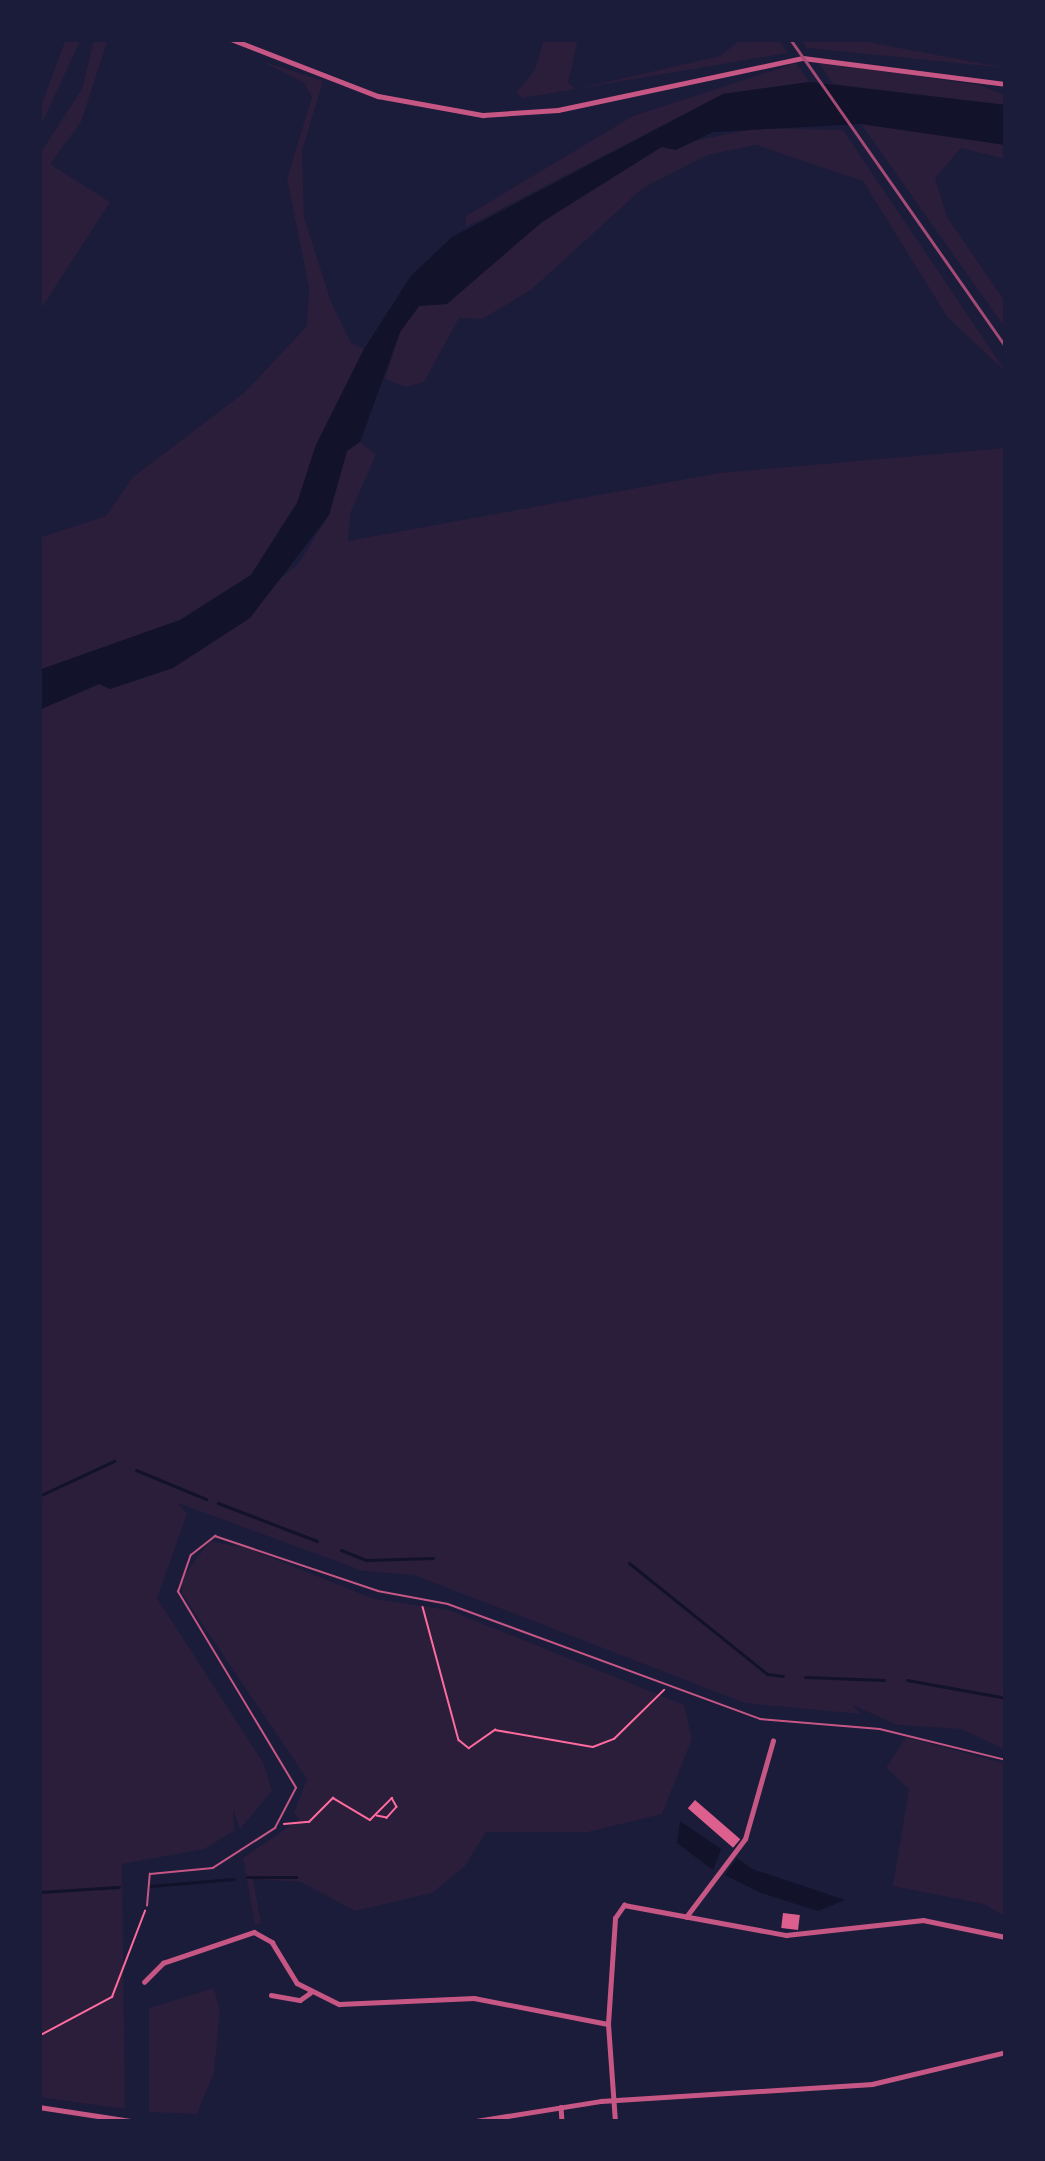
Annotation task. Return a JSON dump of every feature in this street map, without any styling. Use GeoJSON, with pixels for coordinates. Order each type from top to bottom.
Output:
{"type":"FeatureCollection","features":[{"type":"Feature","properties":{"kind":"street"},"geometry":{"type":"LineString","coordinates":[[231,39],[378,96],[483,116],[558,110],[824,57],[1006,84]]}},
{"type":"Feature","properties":{"kind":"street"},"geometry":{"type":"LineString","coordinates":[[686,1917],[748,1832],[773,1741]]}},
{"type":"Feature","properties":{"kind":"street"},"geometry":{"type":"LineString","coordinates":[[615,2122],[608,2024],[617,1910],[632,1904],[794,1935],[923,1920],[1006,1937]]}},
{"type":"Feature","properties":{"kind":"street"},"geometry":{"type":"LineString","coordinates":[[144,1982],[163,1963],[254,1932],[268,1938],[311,1992],[356,2006],[474,1998],[608,2024]]}},
{"type":"Feature","properties":{"kind":"street"},"geometry":{"type":"LineString","coordinates":[[271,1995],[300,2000],[311,1992]]}},
{"type":"Feature","properties":{"kind":"street"},"geometry":{"type":"LineString","coordinates":[[474,2122],[614,2100],[857,2086],[1006,2052]]}},
{"type":"Feature","properties":{"kind":"street"},"geometry":{"type":"LineString","coordinates":[[39,2107],[137,2122]]}},
{"type":"Feature","properties":{"kind":"street"},"geometry":{"type":"LineString","coordinates":[[561,2107],[562,2122]]}},
{"type":"Feature","properties":{"kind":"lane"},"geometry":{"type":"LineString","coordinates":[[147,1906],[150,1874],[207,1871],[280,1823],[296,1780],[180,1597],[191,1555],[203,1541],[229,1537],[776,1723],[880,1729],[1006,1760]]}},
{"type":"Feature","properties":{"kind":"lane"},"geometry":{"type":"LineString","coordinates":[[773,1741],[776,1723]]}},
{"type":"Feature","properties":{"kind":"path"},"geometry":{"type":"LineString","coordinates":[[423,1600],[459,1740],[470,1748],[495,1730],[592,1748],[614,1739],[667,1688]]}},
{"type":"Feature","properties":{"kind":"path"},"geometry":{"type":"LineString","coordinates":[[280,1823],[305,1824],[333,1798],[357,1816],[376,1816]]}},
{"type":"Feature","properties":{"kind":"path"},"geometry":{"type":"LineString","coordinates":[[39,2036],[112,1997],[147,1906]]}},
{"type":"Feature","properties":{"kind":"shaded area"},"geometry":{"type":"Polygon","coordinates":[[[66,39],[81,39],[39,130],[39,111],[66,39]]]}},
{"type":"Feature","properties":{"kind":"shaded area"},"geometry":{"type":"Polygon","coordinates":[[[94,39],[108,39],[81,122],[50,164],[110,202],[39,312],[39,155],[82,89],[94,39]]]}},
{"type":"Feature","properties":{"kind":"shaded area"},"geometry":{"type":"Polygon","coordinates":[[[544,39],[578,39],[568,83],[576,89],[523,98],[516,93],[535,70],[544,39]]]}},
{"type":"Feature","properties":{"kind":"shaded area"},"geometry":{"type":"Polygon","coordinates":[[[742,39],[778,39],[788,53],[576,89],[720,56],[742,39]]]}},
{"type":"Feature","properties":{"kind":"shaded area"},"geometry":{"type":"Polygon","coordinates":[[[801,39],[852,39],[1006,68],[807,48],[801,39]]]}},
{"type":"Feature","properties":{"kind":"shaded area"},"geometry":{"type":"Polygon","coordinates":[[[262,61],[323,81],[302,151],[304,217],[331,302],[351,343],[364,349],[316,445],[297,503],[251,575],[180,620],[39,670],[39,538],[106,516],[133,477],[245,392],[307,326],[309,287],[287,179],[312,97],[304,83],[262,61]]]}},
{"type":"Feature","properties":{"kind":"shaded area"},"geometry":{"type":"Polygon","coordinates":[[[818,62],[980,85],[1006,96],[1006,105],[833,84],[818,62]]]}},
{"type":"Feature","properties":{"kind":"shaded area"},"geometry":{"type":"Polygon","coordinates":[[[796,63],[809,82],[723,94],[466,227],[466,216],[633,116],[796,63]]]}},
{"type":"Feature","properties":{"kind":"shaded area"},"geometry":{"type":"Polygon","coordinates":[[[809,82],[1006,105],[1006,145],[861,124],[713,132],[676,150],[661,147],[542,222],[447,304],[419,306],[400,332],[360,442],[347,451],[329,515],[250,618],[173,668],[110,689],[99,684],[39,710],[39,670],[180,620],[251,575],[297,503],[316,445],[364,349],[411,276],[452,237],[723,94],[809,82]]]}},
{"type":"Feature","properties":{"kind":"shaded area"},"geometry":{"type":"Polygon","coordinates":[[[861,124],[1006,145],[1006,159],[961,148],[935,178],[947,217],[1006,303],[1006,329],[861,124]]]}},
{"type":"Feature","properties":{"kind":"shaded area"},"geometry":{"type":"Polygon","coordinates":[[[759,128],[843,130],[1006,372],[948,318],[863,181],[756,145],[707,155],[643,188],[531,290],[482,319],[459,318],[424,382],[405,387],[385,379],[400,332],[419,306],[542,222],[662,147],[759,128]]]}},
{"type":"Feature","properties":{"kind":"shaded area"},"geometry":{"type":"Polygon","coordinates":[[[360,442],[376,454],[350,514],[348,541],[719,473],[1006,448],[1006,1750],[961,1729],[897,1725],[853,1705],[860,1714],[745,1703],[414,1575],[363,1571],[178,1503],[187,1514],[157,1598],[264,1764],[272,1791],[240,1829],[233,1810],[234,1831],[204,1849],[122,1864],[125,2109],[39,2097],[39,710],[99,684],[110,689],[173,668],[298,564],[329,515],[347,451],[360,442]]]}},
{"type":"Feature","properties":{"kind":"shaded area"},"geometry":{"type":"Polygon","coordinates":[[[210,1541],[247,1548],[374,1599],[449,1610],[684,1705],[692,1739],[662,1814],[588,1832],[486,1832],[465,1866],[432,1893],[355,1911],[301,1882],[253,1879],[261,1923],[255,1925],[243,1858],[299,1820],[294,1813],[307,1779],[182,1594],[182,1578],[210,1541]]]}},
{"type":"Feature","properties":{"kind":"shaded area"},"geometry":{"type":"Polygon","coordinates":[[[906,1737],[1006,1764],[1006,1917],[984,1904],[893,1886],[909,1789],[886,1768],[906,1737]]]}},
{"type":"Feature","properties":{"kind":"shaded area"},"geometry":{"type":"Polygon","coordinates":[[[680,1821],[721,1849],[713,1870],[677,1843],[680,1821]]]}},
{"type":"Feature","properties":{"kind":"shaded area"},"geometry":{"type":"Polygon","coordinates":[[[737,1858],[752,1869],[845,1900],[818,1911],[761,1893],[725,1875],[737,1858]]]}},
{"type":"Feature","properties":{"kind":"shaded area"},"geometry":{"type":"Polygon","coordinates":[[[214,1988],[220,2011],[214,2073],[197,2114],[149,2112],[149,2008],[214,1988]]]}},
{"type":"Feature","properties":{"kind":"building"},"geometry":{"type":"Polygon","coordinates":[[[695,1800],[740,1839],[733,1848],[688,1808],[695,1800]]]}},
{"type":"Feature","properties":{"kind":"building"},"geometry":{"type":"Polygon","coordinates":[[[783,1913],[800,1915],[798,1930],[781,1928],[783,1913]]]}},
{"type":"Feature","properties":{"kind":"waterway"},"geometry":{"type":"LineString","coordinates":[[39,1496],[114,1461]]}},
{"type":"Feature","properties":{"kind":"waterway"},"geometry":{"type":"LineString","coordinates":[[136,1470],[206,1499]]}},
{"type":"Feature","properties":{"kind":"waterway"},"geometry":{"type":"LineString","coordinates":[[218,1503],[317,1541]]}},
{"type":"Feature","properties":{"kind":"waterway"},"geometry":{"type":"LineString","coordinates":[[341,1550],[366,1560],[433,1558]]}},
{"type":"Feature","properties":{"kind":"waterway"},"geometry":{"type":"LineString","coordinates":[[629,1563],[767,1674],[783,1676]]}},
{"type":"Feature","properties":{"kind":"waterway"},"geometry":{"type":"LineString","coordinates":[[805,1677],[884,1680]]}},
{"type":"Feature","properties":{"kind":"waterway"},"geometry":{"type":"LineString","coordinates":[[907,1680],[1006,1698]]}},
{"type":"Feature","properties":{"kind":"waterway"},"geometry":{"type":"LineString","coordinates":[[247,1877],[296,1877]]}},
{"type":"Feature","properties":{"kind":"waterway"},"geometry":{"type":"LineString","coordinates":[[150,1886],[234,1879]]}},
{"type":"Feature","properties":{"kind":"waterway"},"geometry":{"type":"LineString","coordinates":[[39,1892],[119,1887]]}},
{"type":"Feature","properties":{"kind":"railway"},"geometry":{"type":"LineString","coordinates":[[790,39],[1006,347]]}}]}
